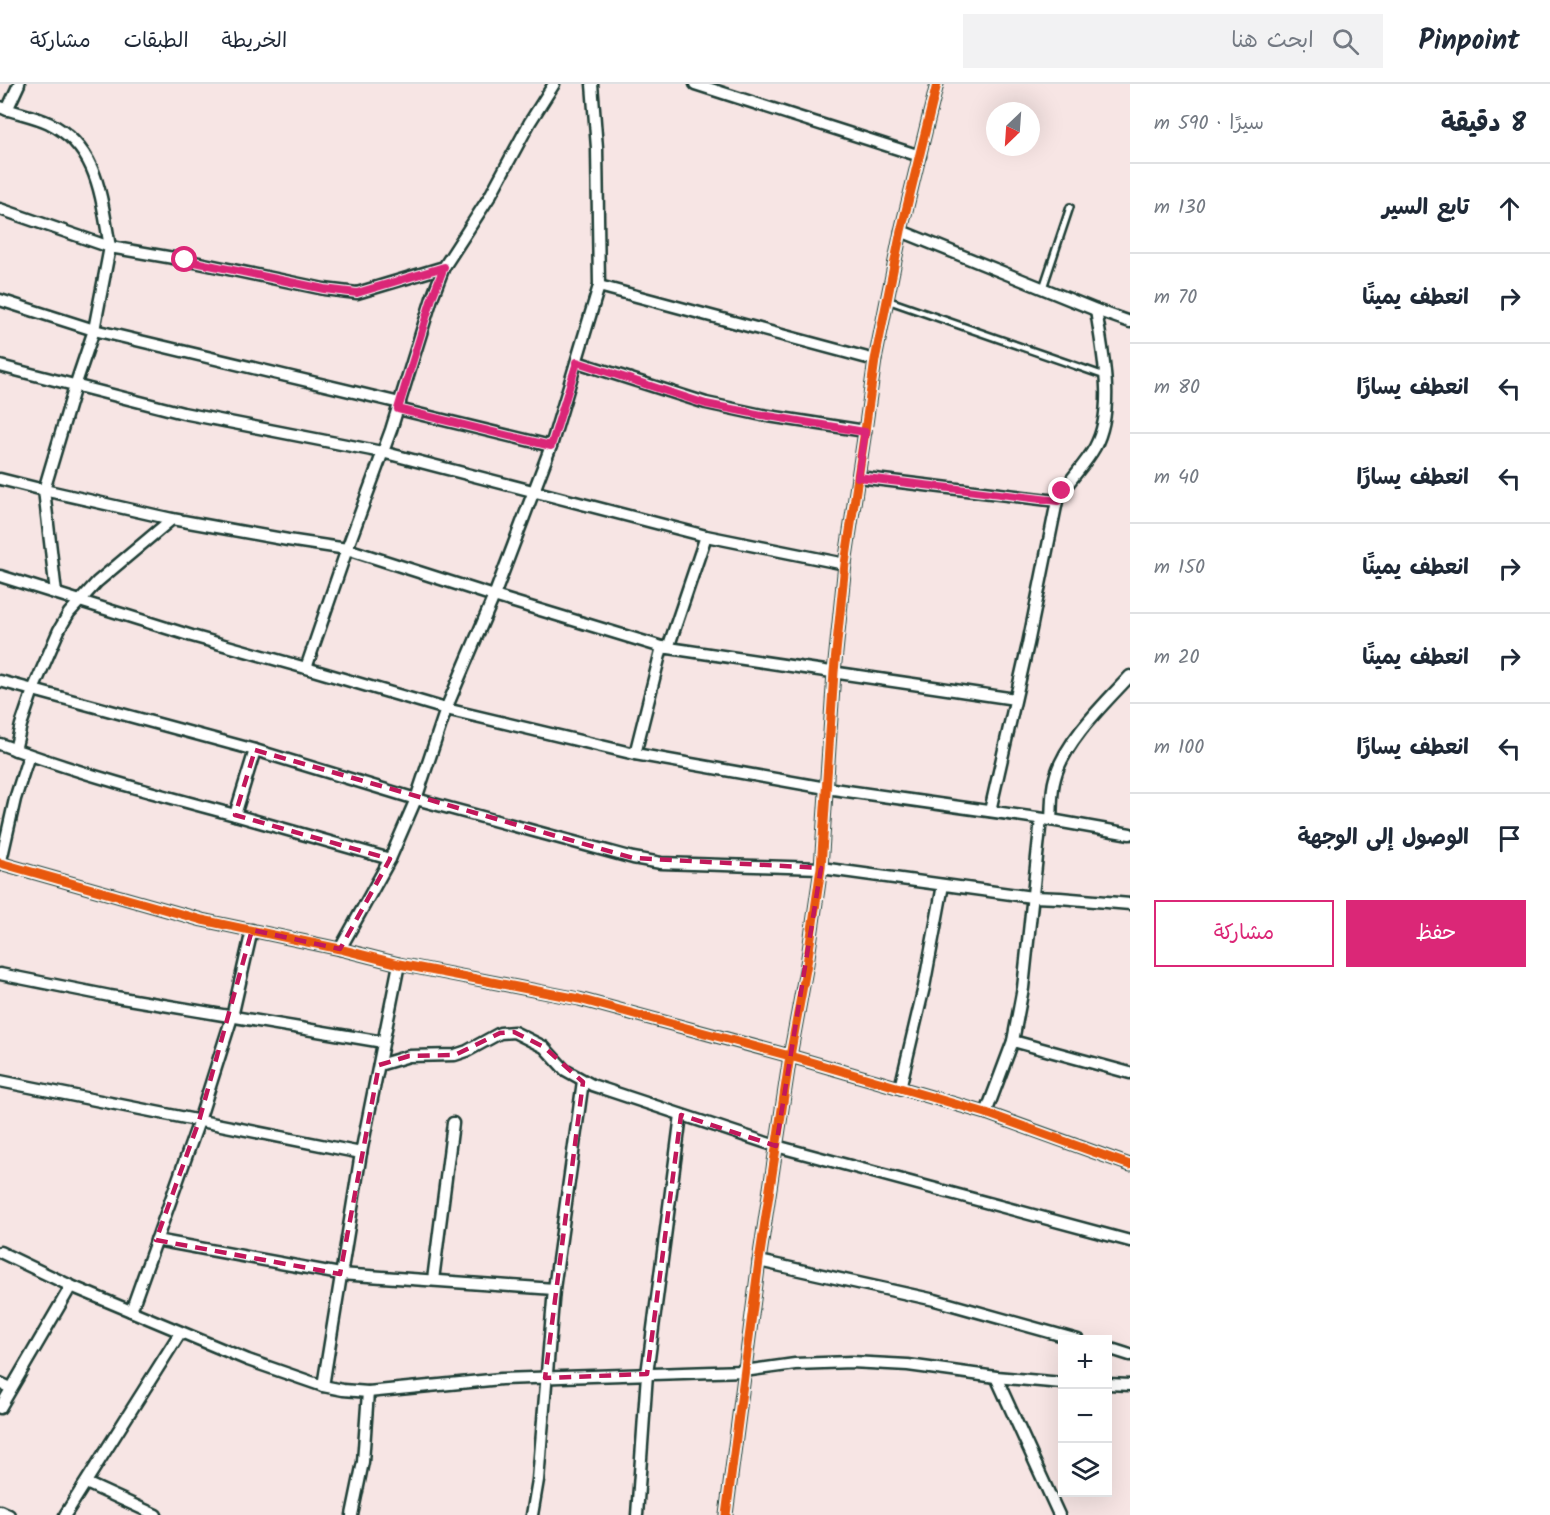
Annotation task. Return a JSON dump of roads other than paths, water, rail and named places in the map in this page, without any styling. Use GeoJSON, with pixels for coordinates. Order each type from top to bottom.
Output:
{"type":"FeatureCollection","features":[{"type":"Feature","properties":{"kind":"street"},"geometry":{"type":"LineString","coordinates":[[19,84],[4,109],[47,122],[66,134],[80,147],[98,180],[110,247],[94,330],[44,490],[56,593]]}},
{"type":"Feature","properties":{"kind":"street"},"geometry":{"type":"LineString","coordinates":[[306,668],[399,406],[432,298],[444,267],[490,196],[530,122],[554,84]]}},
{"type":"Feature","properties":{"kind":"street"},"geometry":{"type":"LineString","coordinates":[[340,949],[390,859],[416,799],[446,709],[494,597],[551,446],[577,362],[599,286],[597,148],[592,84]]}},
{"type":"Feature","properties":{"kind":"street"},"geometry":{"type":"LineString","coordinates":[[695,84],[920,156]]}},
{"type":"Feature","properties":{"kind":"street"},"geometry":{"type":"LineString","coordinates":[[726,1515],[759,1261],[821,868],[834,672],[845,564],[874,360],[901,231],[937,84]]}},
{"type":"Feature","properties":{"kind":"street"},"geometry":{"type":"LineString","coordinates":[[0,208],[110,247],[324,289],[357,293],[444,267]]}},
{"type":"Feature","properties":{"kind":"street"},"geometry":{"type":"LineString","coordinates":[[901,231],[1130,322]]}},
{"type":"Feature","properties":{"kind":"street"},"geometry":{"type":"LineString","coordinates":[[599,286],[874,360]]}},
{"type":"Feature","properties":{"kind":"street"},"geometry":{"type":"LineString","coordinates":[[0,300],[94,330],[551,446]]}},
{"type":"Feature","properties":{"kind":"street"},"geometry":{"type":"LineString","coordinates":[[990,811],[1058,501],[1062,491],[1095,447],[1103,426],[1106,400],[1105,376],[1096,310]]}},
{"type":"Feature","properties":{"kind":"street"},"geometry":{"type":"LineString","coordinates":[[577,362],[706,404],[865,432]]}},
{"type":"Feature","properties":{"kind":"street"},"geometry":{"type":"LineString","coordinates":[[0,366],[183,412],[382,452],[706,536],[845,564]]}},
{"type":"Feature","properties":{"kind":"street"},"geometry":{"type":"LineString","coordinates":[[858,477],[1058,501]]}},
{"type":"Feature","properties":{"kind":"street"},"geometry":{"type":"LineString","coordinates":[[0,478],[172,519],[347,549],[494,597],[665,647],[1016,699]]}},
{"type":"Feature","properties":{"kind":"street"},"geometry":{"type":"LineString","coordinates":[[15,750],[33,690],[59,630],[69,613],[97,582],[172,519]]}},
{"type":"Feature","properties":{"kind":"street"},"geometry":{"type":"LineString","coordinates":[[635,754],[665,647],[706,536]]}},
{"type":"Feature","properties":{"kind":"street"},"geometry":{"type":"LineString","coordinates":[[0,576],[192,636],[446,709],[635,754],[826,788],[1130,834]]}},
{"type":"Feature","properties":{"kind":"street"},"geometry":{"type":"LineString","coordinates":[[986,1113],[1013,1041],[1023,988],[1032,897],[1054,779],[1068,746],[1130,675]]}},
{"type":"Feature","properties":{"kind":"street"},"geometry":{"type":"LineString","coordinates":[[0,681],[255,750],[416,799],[633,858],[661,863],[821,868],[1032,897],[1060,897],[1130,904]]}},
{"type":"Feature","properties":{"kind":"street"},"geometry":{"type":"LineString","coordinates":[[0,744],[131,788],[390,859]]}},
{"type":"Feature","properties":{"kind":"street"},"geometry":{"type":"LineString","coordinates":[[235,815],[255,750]]}},
{"type":"Feature","properties":{"kind":"street"},"geometry":{"type":"LineString","coordinates":[[29,755],[15,799],[0,864],[202,920],[399,964],[579,999],[790,1056],[986,1113],[1129,1161]]}},
{"type":"Feature","properties":{"kind":"street"},"geometry":{"type":"LineString","coordinates":[[900,1088],[924,987],[943,885]]}},
{"type":"Feature","properties":{"kind":"street"},"geometry":{"type":"LineString","coordinates":[[130,1311],[200,1121],[232,1017],[252,930]]}},
{"type":"Feature","properties":{"kind":"street"},"geometry":{"type":"LineString","coordinates":[[322,1386],[360,1153],[399,964]]}},
{"type":"Feature","properties":{"kind":"street"},"geometry":{"type":"LineString","coordinates":[[0,974],[110,996],[384,1042]]}},
{"type":"Feature","properties":{"kind":"street"},"geometry":{"type":"LineString","coordinates":[[379,1065],[409,1056],[455,1055],[500,1033],[514,1032],[544,1047],[565,1070],[583,1081],[776,1146],[1130,1240]]}},
{"type":"Feature","properties":{"kind":"street"},"geometry":{"type":"LineString","coordinates":[[1013,1041],[1130,1073]]}},
{"type":"Feature","properties":{"kind":"street"},"geometry":{"type":"LineString","coordinates":[[0,1081],[360,1153]]}},
{"type":"Feature","properties":{"kind":"street"},"geometry":{"type":"LineString","coordinates":[[532,1515],[538,1480],[554,1289],[583,1081]]}},
{"type":"Feature","properties":{"kind":"street"},"geometry":{"type":"LineString","coordinates":[[637,1515],[647,1374],[681,1114]]}},
{"type":"Feature","properties":{"kind":"street"},"geometry":{"type":"LineString","coordinates":[[433,1280],[453,1123]]}},
{"type":"Feature","properties":{"kind":"street"},"geometry":{"type":"LineString","coordinates":[[156,1240],[340,1274],[554,1289]]}},
{"type":"Feature","properties":{"kind":"street"},"geometry":{"type":"LineString","coordinates":[[0,1252],[71,1286],[180,1333],[322,1386],[343,1390],[368,1392],[501,1379],[744,1371],[795,1364],[851,1362],[908,1365],[1058,1383]]}},
{"type":"Feature","properties":{"kind":"street"},"geometry":{"type":"LineString","coordinates":[[759,1261],[935,1300],[1060,1335]]}},
{"type":"Feature","properties":{"kind":"street"},"geometry":{"type":"LineString","coordinates":[[0,1407],[71,1286]]}},
{"type":"Feature","properties":{"kind":"street"},"geometry":{"type":"LineString","coordinates":[[65,1515],[180,1333]]}},
{"type":"Feature","properties":{"kind":"street"},"geometry":{"type":"LineString","coordinates":[[1112,1350],[1130,1355]]}},
{"type":"Feature","properties":{"kind":"street"},"geometry":{"type":"LineString","coordinates":[[996,1377],[1059,1515]]}},
{"type":"Feature","properties":{"kind":"street"},"geometry":{"type":"LineString","coordinates":[[0,1383],[11,1388]]}},
{"type":"Feature","properties":{"kind":"street"},"geometry":{"type":"LineString","coordinates":[[1112,1384],[1130,1384]]}},
{"type":"Feature","properties":{"kind":"street"},"geometry":{"type":"LineString","coordinates":[[352,1515],[363,1462],[368,1392]]}},
{"type":"Feature","properties":{"kind":"street"},"geometry":{"type":"LineString","coordinates":[[86,1483],[156,1515]]}},
{"type":"Feature","properties":{"kind":"street"},"geometry":{"type":"LineString","coordinates":[[0,1510],[9,1515]]}},
{"type":"Feature","properties":{"kind":"lane"},"geometry":{"type":"LineString","coordinates":[[1043,288],[1070,207]]}},
{"type":"Feature","properties":{"kind":"lane"},"geometry":{"type":"LineString","coordinates":[[887,300],[1105,376]]}}]}
